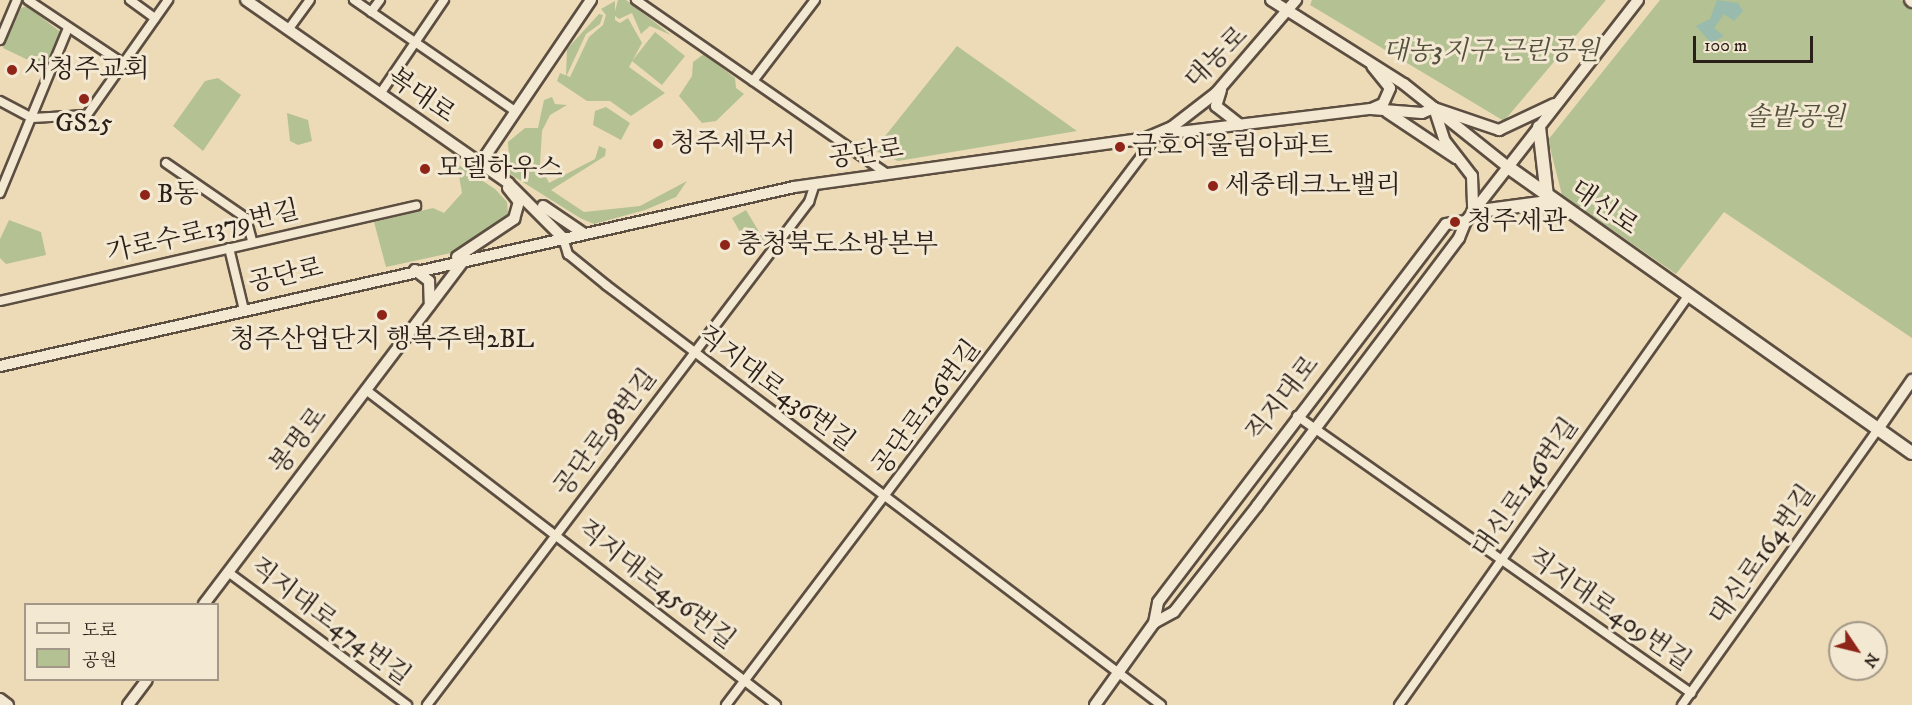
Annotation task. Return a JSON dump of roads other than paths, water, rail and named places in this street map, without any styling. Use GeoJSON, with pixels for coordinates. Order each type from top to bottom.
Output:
{"type":"FeatureCollection","features":[{"type":"Feature","properties":{"kind":"main road"},"geometry":{"type":"LineString","coordinates":[[1469,216],[1551,198],[1539,127]]}},
{"type":"Feature","properties":{"kind":"main road","name":"대신로"},"geometry":{"type":"LineString","coordinates":[[1508,168],[1912,453]]}},
{"type":"Feature","properties":{"kind":"street"},"geometry":{"type":"LineString","coordinates":[[0,40],[17,0]]}},
{"type":"Feature","properties":{"kind":"street"},"geometry":{"type":"LineString","coordinates":[[28,0],[124,64]]}},
{"type":"Feature","properties":{"kind":"street"},"geometry":{"type":"LineString","coordinates":[[130,0],[155,18]]}},
{"type":"Feature","properties":{"kind":"street"},"geometry":{"type":"LineString","coordinates":[[0,101],[32,118],[87,115],[168,0]]}},
{"type":"Feature","properties":{"kind":"street","name":"복대로"},"geometry":{"type":"LineString","coordinates":[[246,0],[505,180],[563,238]]}},
{"type":"Feature","properties":{"kind":"street"},"geometry":{"type":"LineString","coordinates":[[288,30],[310,0]]}},
{"type":"Feature","properties":{"kind":"street"},"geometry":{"type":"LineString","coordinates":[[354,0],[515,111]]}},
{"type":"Feature","properties":{"kind":"street"},"geometry":{"type":"LineString","coordinates":[[371,12],[380,0]]}},
{"type":"Feature","properties":{"kind":"street"},"geometry":{"type":"LineString","coordinates":[[380,94],[444,0]]}},
{"type":"Feature","properties":{"kind":"street"},"geometry":{"type":"LineString","coordinates":[[636,0],[886,173]]}},
{"type":"Feature","properties":{"kind":"street"},"geometry":{"type":"LineString","coordinates":[[753,81],[815,0]]}},
{"type":"Feature","properties":{"kind":"street","name":"대신로"},"geometry":{"type":"LineString","coordinates":[[1271,0],[1365,56],[1508,168]]}},
{"type":"Feature","properties":{"kind":"street","name":"대농로"},"geometry":{"type":"LineString","coordinates":[[1158,135],[1222,88],[1296,0]]}},
{"type":"Feature","properties":{"kind":"street","name":"직지대로"},"geometry":{"type":"LineString","coordinates":[[1095,705],[1154,623],[1173,612],[1459,238],[1469,216],[1638,0]]}},
{"type":"Feature","properties":{"kind":"street"},"geometry":{"type":"LineString","coordinates":[[480,164],[587,1]]}},
{"type":"Feature","properties":{"kind":"street"},"geometry":{"type":"LineString","coordinates":[[0,193],[68,28]]}},
{"type":"Feature","properties":{"kind":"street"},"geometry":{"type":"LineString","coordinates":[[1365,56],[1390,88],[1383,104],[1371,109]]}},
{"type":"Feature","properties":{"kind":"street"},"geometry":{"type":"LineString","coordinates":[[1222,88],[1216,106],[1240,125]]}},
{"type":"Feature","properties":{"kind":"street"},"geometry":{"type":"LineString","coordinates":[[1386,112],[1422,113],[1434,108],[1499,130],[1560,100]]}},
{"type":"Feature","properties":{"kind":"street"},"geometry":{"type":"LineString","coordinates":[[1434,108],[1445,141],[1466,165],[1474,183],[1469,216]]}},
{"type":"Feature","properties":{"kind":"street","name":"공단로"},"geometry":{"type":"LineString","coordinates":[[0,366],[448,262],[814,184],[1158,135],[1371,109],[1386,112]]}},
{"type":"Feature","properties":{"kind":"street"},"geometry":{"type":"LineString","coordinates":[[1386,112],[1466,165]]}},
{"type":"Feature","properties":{"kind":"street","name":"공단로126번길"},"geometry":{"type":"LineString","coordinates":[[726,705],[1158,135]]}},
{"type":"Feature","properties":{"kind":"street"},"geometry":{"type":"LineString","coordinates":[[166,162],[246,218],[252,241]]}},
{"type":"Feature","properties":{"kind":"street"},"geometry":{"type":"LineString","coordinates":[[505,180],[583,233]]}},
{"type":"Feature","properties":{"kind":"street"},"geometry":{"type":"LineString","coordinates":[[448,262],[514,219],[519,202],[505,180]]}},
{"type":"Feature","properties":{"kind":"street","name":"공단로98번길"},"geometry":{"type":"LineString","coordinates":[[427,705],[809,202],[814,184]]}},
{"type":"Feature","properties":{"kind":"street","name":"가로수로1379번길"},"geometry":{"type":"LineString","coordinates":[[0,301],[252,241],[416,206]]}},
{"type":"Feature","properties":{"kind":"street","name":"직지대로"},"geometry":{"type":"LineString","coordinates":[[1154,623],[1158,602],[1297,416],[1446,224],[1469,216]]}},
{"type":"Feature","properties":{"kind":"street","name":"직지대로436번길"},"geometry":{"type":"LineString","coordinates":[[563,238],[568,254],[693,353],[1161,705]]}},
{"type":"Feature","properties":{"kind":"street"},"geometry":{"type":"LineString","coordinates":[[229,248],[244,310]]}},
{"type":"Feature","properties":{"kind":"street","name":"봉명로"},"geometry":{"type":"LineString","coordinates":[[205,603],[465,259]]}},
{"type":"Feature","properties":{"kind":"street"},"geometry":{"type":"LineString","coordinates":[[416,270],[429,281],[430,305]]}},
{"type":"Feature","properties":{"kind":"street","name":"대신로146번길"},"geometry":{"type":"LineString","coordinates":[[1399,705],[1688,296]]}},
{"type":"Feature","properties":{"kind":"street"},"geometry":{"type":"LineString","coordinates":[[1878,429],[1912,380]]}},
{"type":"Feature","properties":{"kind":"street","name":"직지대로456번길"},"geometry":{"type":"LineString","coordinates":[[366,390],[776,705]]}},
{"type":"Feature","properties":{"kind":"street","name":"직지대로409번길"},"geometry":{"type":"LineString","coordinates":[[1297,416],[1691,693]]}},
{"type":"Feature","properties":{"kind":"street","name":"대신로164번길"},"geometry":{"type":"LineString","coordinates":[[1682,705],[1878,429]]}},
{"type":"Feature","properties":{"kind":"street","name":"직지대로474번길"},"geometry":{"type":"LineString","coordinates":[[228,572],[407,705]]}},
{"type":"Feature","properties":{"kind":"street"},"geometry":{"type":"LineString","coordinates":[[128,705],[146,681]]}},
{"type":"Feature","properties":{"kind":"street"},"geometry":{"type":"LineString","coordinates":[[0,699],[8,705]]}},
{"type":"Feature","properties":{"kind":"place","name":"서청주교회"},"geometry":{"type":"Point","coordinates":[12,70]}},
{"type":"Feature","properties":{"kind":"place","name":"GS25"},"geometry":{"type":"Point","coordinates":[84,99]}},
{"type":"Feature","properties":{"kind":"place","name":"청주세무서"},"geometry":{"type":"Point","coordinates":[658,144]}},
{"type":"Feature","properties":{"kind":"place","name":"금호어울림아파트"},"geometry":{"type":"Point","coordinates":[1120,147]}},
{"type":"Feature","properties":{"kind":"place","name":"모델하우스"},"geometry":{"type":"Point","coordinates":[425,169]}},
{"type":"Feature","properties":{"kind":"place","name":"세중테크노밸리"},"geometry":{"type":"Point","coordinates":[1213,186]}},
{"type":"Feature","properties":{"kind":"place","name":"B동"},"geometry":{"type":"Point","coordinates":[145,195]}},
{"type":"Feature","properties":{"kind":"place","name":"청주세관"},"geometry":{"type":"Point","coordinates":[1455,222]}},
{"type":"Feature","properties":{"kind":"place","name":"충청북도소방본부"},"geometry":{"type":"Point","coordinates":[725,245]}},
{"type":"Feature","properties":{"kind":"place","name":"청주산업단지 행복주택2BL"},"geometry":{"type":"Point","coordinates":[382,315]}},
{"type":"Feature","properties":{"kind":"park label","name":"대농3지구 근린공원"},"geometry":{"type":"Point","coordinates":[1491,52]}},
{"type":"Feature","properties":{"kind":"park label","name":"솔밭공원"},"geometry":{"type":"Point","coordinates":[1795,118]}}]}
